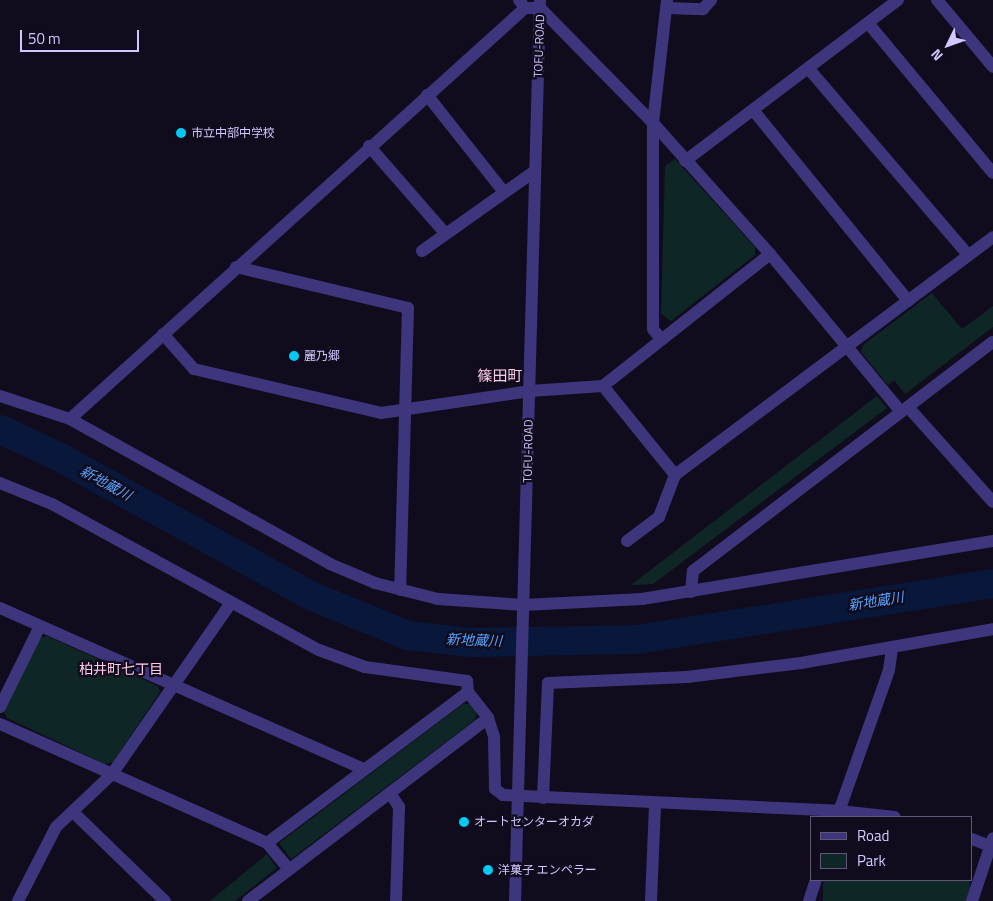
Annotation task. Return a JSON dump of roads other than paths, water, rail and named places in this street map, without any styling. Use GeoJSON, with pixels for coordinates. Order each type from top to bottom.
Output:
{"type":"FeatureCollection","features":[{"type":"Feature","properties":{"kind":"street"},"geometry":{"type":"LineString","coordinates":[[660,338],[653,329],[653,123],[667,4],[702,9],[711,0]]}},
{"type":"Feature","properties":{"kind":"street"},"geometry":{"type":"LineString","coordinates":[[685,161],[898,0]]}},
{"type":"Feature","properties":{"kind":"street"},"geometry":{"type":"LineString","coordinates":[[937,0],[993,67]]}},
{"type":"Feature","properties":{"kind":"street"},"geometry":{"type":"LineString","coordinates":[[70,419],[427,95],[522,4],[540,4],[653,123],[770,254],[847,346],[993,502]]}},
{"type":"Feature","properties":{"kind":"street","name":"TOFU-ROAD"},"geometry":{"type":"LineString","coordinates":[[515,901],[540,4]]}},
{"type":"Feature","properties":{"kind":"street"},"geometry":{"type":"LineString","coordinates":[[868,23],[993,173]]}},
{"type":"Feature","properties":{"kind":"street"},"geometry":{"type":"LineString","coordinates":[[808,68],[968,255]]}},
{"type":"Feature","properties":{"kind":"street"},"geometry":{"type":"LineString","coordinates":[[427,95],[503,191]]}},
{"type":"Feature","properties":{"kind":"street"},"geometry":{"type":"LineString","coordinates":[[753,110],[908,301]]}},
{"type":"Feature","properties":{"kind":"street"},"geometry":{"type":"LineString","coordinates":[[369,146],[444,233]]}},
{"type":"Feature","properties":{"kind":"street"},"geometry":{"type":"LineString","coordinates":[[422,251],[444,233],[534,171]]}},
{"type":"Feature","properties":{"kind":"street"},"geometry":{"type":"LineString","coordinates":[[627,541],[659,516],[665,507],[669,484],[676,476],[993,237]]}},
{"type":"Feature","properties":{"kind":"street"},"geometry":{"type":"LineString","coordinates":[[163,334],[194,369],[381,413],[530,391],[603,386],[660,338],[770,254]]}},
{"type":"Feature","properties":{"kind":"street"},"geometry":{"type":"LineString","coordinates":[[236,267],[408,308],[400,590]]}},
{"type":"Feature","properties":{"kind":"street"},"geometry":{"type":"LineString","coordinates":[[691,592],[693,571],[993,342]]}},
{"type":"Feature","properties":{"kind":"street"},"geometry":{"type":"LineString","coordinates":[[603,386],[676,476]]}},
{"type":"Feature","properties":{"kind":"street"},"geometry":{"type":"LineString","coordinates":[[0,396],[70,419],[330,564],[400,590],[438,599],[524,605],[642,599],[993,541]]}},
{"type":"Feature","properties":{"kind":"street"},"geometry":{"type":"LineString","coordinates":[[0,483],[52,504],[320,650],[365,667],[467,681],[468,692],[488,718],[494,736],[495,789],[518,798],[876,816]]}},
{"type":"Feature","properties":{"kind":"street"},"geometry":{"type":"LineString","coordinates":[[18,901],[56,827],[112,774],[231,603]]}},
{"type":"Feature","properties":{"kind":"street"},"geometry":{"type":"LineString","coordinates":[[0,608],[362,770]]}},
{"type":"Feature","properties":{"kind":"street"},"geometry":{"type":"LineString","coordinates":[[0,707],[40,626]]}},
{"type":"Feature","properties":{"kind":"street"},"geometry":{"type":"LineString","coordinates":[[543,798],[548,683],[687,677],[892,649],[993,629]]}},
{"type":"Feature","properties":{"kind":"street"},"geometry":{"type":"LineString","coordinates":[[838,814],[889,670],[892,649]]}},
{"type":"Feature","properties":{"kind":"street"},"geometry":{"type":"LineString","coordinates":[[267,843],[468,692]]}},
{"type":"Feature","properties":{"kind":"street"},"geometry":{"type":"LineString","coordinates":[[248,901],[288,868],[488,718]]}},
{"type":"Feature","properties":{"kind":"street"},"geometry":{"type":"LineString","coordinates":[[0,724],[267,843],[288,868]]}},
{"type":"Feature","properties":{"kind":"street"},"geometry":{"type":"LineString","coordinates":[[390,793],[400,807],[396,901]]}},
{"type":"Feature","properties":{"kind":"street"},"geometry":{"type":"LineString","coordinates":[[651,901],[655,804]]}},
{"type":"Feature","properties":{"kind":"street"},"geometry":{"type":"LineString","coordinates":[[73,812],[165,901]]}},
{"type":"Feature","properties":{"kind":"street"},"geometry":{"type":"LineString","coordinates":[[972,901],[992,844],[973,839]]}},
{"type":"Feature","properties":{"kind":"street"},"geometry":{"type":"LineString","coordinates":[[809,901],[816,881]]}},
{"type":"Feature","properties":{"kind":"waterway","name":"新地蔵川"},"geometry":{"type":"LineString","coordinates":[[0,429],[58,456],[310,595],[407,635],[470,642],[636,639],[993,583]]}},
{"type":"Feature","properties":{"kind":"place","name":"市立中部中学校"},"geometry":{"type":"Point","coordinates":[181,133]}},
{"type":"Feature","properties":{"kind":"place","name":"麗乃郷"},"geometry":{"type":"Point","coordinates":[294,356]}},
{"type":"Feature","properties":{"kind":"place","name":"オートセンターオカダ"},"geometry":{"type":"Point","coordinates":[464,822]}},
{"type":"Feature","properties":{"kind":"place","name":"洋菓子 エンペラー"},"geometry":{"type":"Point","coordinates":[488,870]}},
{"type":"Feature","properties":{"kind":"district","name":"篠田町"},"geometry":{"type":"Point","coordinates":[500,376]}},
{"type":"Feature","properties":{"kind":"district","name":"柏井町七丁目"},"geometry":{"type":"Point","coordinates":[121,669]}}]}
